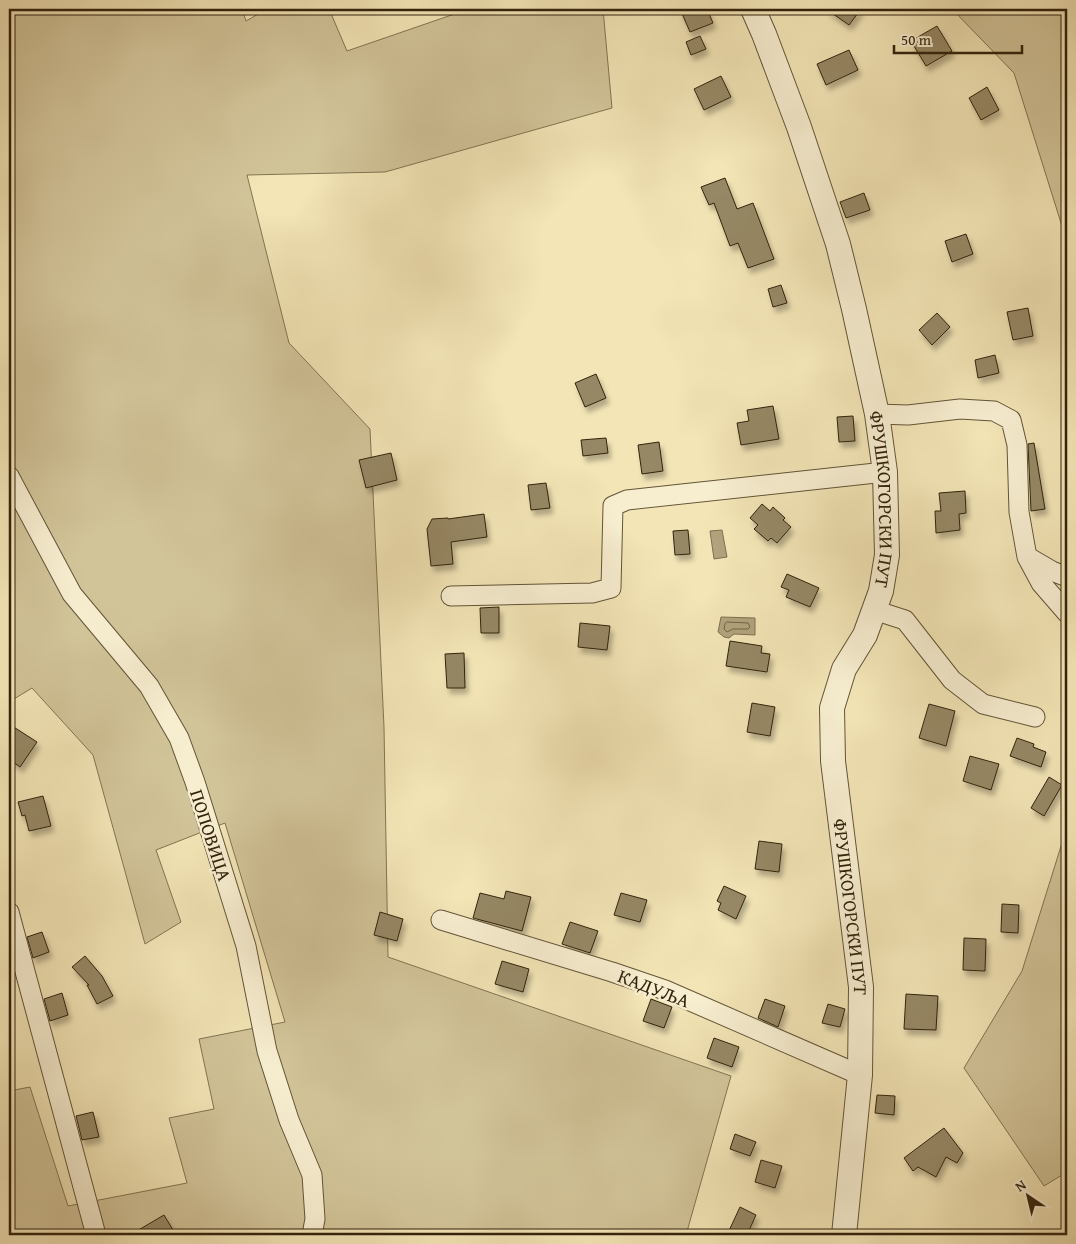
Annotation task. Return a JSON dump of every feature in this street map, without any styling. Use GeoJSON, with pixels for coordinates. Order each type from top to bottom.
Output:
{"type":"FeatureCollection","features":[{"type":"Feature","properties":{"kind":"street","name":"ФРУШКОГОРСКИ ПУТ"},"geometry":{"type":"LineString","coordinates":[[753,9],[799,127],[838,244],[876,414],[885,472],[887,555],[881,591],[865,635],[844,669],[832,708],[833,761],[861,987],[860,1075],[844,1235]]}},
{"type":"Feature","properties":{"kind":"street"},"geometry":{"type":"LineString","coordinates":[[876,414],[908,415],[968,410],[994,411],[1011,420],[1017,444],[1019,512],[1027,557],[1041,583],[1067,613]]}},
{"type":"Feature","properties":{"kind":"street"},"geometry":{"type":"LineString","coordinates":[[451,596],[592,593],[611,588],[613,506],[627,500],[885,472]]}},
{"type":"Feature","properties":{"kind":"street","name":"ПОПОВИЦА"},"geometry":{"type":"LineString","coordinates":[[9,476],[72,594],[149,686],[179,738],[246,946],[267,1051],[290,1120],[312,1175],[315,1218],[312,1235]]}},
{"type":"Feature","properties":{"kind":"street"},"geometry":{"type":"LineString","coordinates":[[1027,557],[1067,577]]}},
{"type":"Feature","properties":{"kind":"street"},"geometry":{"type":"LineString","coordinates":[[874,610],[905,620],[952,680],[983,704],[1035,717]]}},
{"type":"Feature","properties":{"kind":"street"},"geometry":{"type":"LineString","coordinates":[[9,912],[96,1235]]}},
{"type":"Feature","properties":{"kind":"street","name":"КАДУЉА"},"geometry":{"type":"LineString","coordinates":[[441,920],[665,990],[860,1075]]}},
{"type":"Feature","properties":{"kind":"shaded area"},"geometry":{"type":"Polygon","coordinates":[[[9,9],[242,9],[246,21],[267,9],[329,9],[347,51],[469,9],[603,9],[612,108],[385,172],[247,175],[289,343],[370,429],[384,727],[388,957],[731,1076],[686,1235],[9,1235],[9,1091],[30,1087],[68,1206],[187,1183],[169,1118],[214,1109],[199,1039],[285,1022],[225,823],[156,850],[181,922],[145,944],[93,755],[32,688],[9,702],[9,9]]]}},
{"type":"Feature","properties":{"kind":"shaded area"},"geometry":{"type":"Polygon","coordinates":[[[952,9],[1067,9],[1067,242],[1014,73],[952,9]]]}},
{"type":"Feature","properties":{"kind":"shaded area"},"geometry":{"type":"Polygon","coordinates":[[[1067,827],[1067,1172],[1044,1186],[964,1068],[1022,971],[1067,827]]]}},
{"type":"Feature","properties":{"kind":"water"},"geometry":{"type":"Polygon","coordinates":[[[722,530],[727,557],[714,559],[710,531],[722,530]]]}},
{"type":"Feature","properties":{"kind":"water"},"geometry":{"type":"Polygon","coordinates":[[[721,617],[755,618],[755,635],[734,634],[729,638],[724,637],[718,632],[721,617]]]}},
{"type":"Feature","properties":{"kind":"building"},"geometry":{"type":"Polygon","coordinates":[[[680,9],[707,9],[713,23],[690,32],[680,9]]]}},
{"type":"Feature","properties":{"kind":"building"},"geometry":{"type":"Polygon","coordinates":[[[826,9],[861,9],[849,25],[826,9]]]}},
{"type":"Feature","properties":{"kind":"building"},"geometry":{"type":"Polygon","coordinates":[[[937,26],[952,51],[926,66],[911,41],[937,26]]]}},
{"type":"Feature","properties":{"kind":"building"},"geometry":{"type":"Polygon","coordinates":[[[700,36],[706,49],[691,55],[686,42],[700,36]]]}},
{"type":"Feature","properties":{"kind":"building"},"geometry":{"type":"Polygon","coordinates":[[[849,50],[858,70],[826,85],[817,64],[849,50]]]}},
{"type":"Feature","properties":{"kind":"building"},"geometry":{"type":"Polygon","coordinates":[[[721,76],[731,97],[704,110],[694,89],[721,76]]]}},
{"type":"Feature","properties":{"kind":"building"},"geometry":{"type":"Polygon","coordinates":[[[987,87],[999,110],[981,120],[969,98],[987,87]]]}},
{"type":"Feature","properties":{"kind":"building"},"geometry":{"type":"Polygon","coordinates":[[[725,178],[737,209],[753,203],[774,259],[748,268],[738,243],[730,246],[714,203],[709,205],[701,187],[725,178]]]}},
{"type":"Feature","properties":{"kind":"building"},"geometry":{"type":"Polygon","coordinates":[[[864,193],[870,210],[846,218],[840,202],[864,193]]]}},
{"type":"Feature","properties":{"kind":"building"},"geometry":{"type":"Polygon","coordinates":[[[966,234],[973,254],[952,262],[945,241],[966,234]]]}},
{"type":"Feature","properties":{"kind":"building"},"geometry":{"type":"Polygon","coordinates":[[[781,285],[787,303],[773,307],[768,289],[781,285]]]}},
{"type":"Feature","properties":{"kind":"building"},"geometry":{"type":"Polygon","coordinates":[[[1028,308],[1033,336],[1013,340],[1007,312],[1028,308]]]}},
{"type":"Feature","properties":{"kind":"building"},"geometry":{"type":"Polygon","coordinates":[[[937,313],[950,327],[932,345],[919,330],[937,313]]]}},
{"type":"Feature","properties":{"kind":"building"},"geometry":{"type":"Polygon","coordinates":[[[995,355],[999,373],[978,378],[975,360],[995,355]]]}},
{"type":"Feature","properties":{"kind":"building"},"geometry":{"type":"Polygon","coordinates":[[[596,374],[606,398],[585,407],[575,383],[596,374]]]}},
{"type":"Feature","properties":{"kind":"building"},"geometry":{"type":"Polygon","coordinates":[[[773,406],[779,439],[741,445],[737,423],[749,421],[747,410],[773,406]]]}},
{"type":"Feature","properties":{"kind":"building"},"geometry":{"type":"Polygon","coordinates":[[[853,416],[855,441],[839,442],[837,417],[853,416]]]}},
{"type":"Feature","properties":{"kind":"building"},"geometry":{"type":"Polygon","coordinates":[[[606,438],[608,453],[583,456],[581,440],[606,438]]]}},
{"type":"Feature","properties":{"kind":"building"},"geometry":{"type":"Polygon","coordinates":[[[659,442],[663,471],[642,474],[638,445],[659,442]]]}},
{"type":"Feature","properties":{"kind":"building"},"geometry":{"type":"Polygon","coordinates":[[[1034,443],[1045,509],[1031,511],[1028,444],[1034,443]]]}},
{"type":"Feature","properties":{"kind":"building"},"geometry":{"type":"Polygon","coordinates":[[[391,453],[397,480],[366,488],[359,460],[391,453]]]}},
{"type":"Feature","properties":{"kind":"building"},"geometry":{"type":"Polygon","coordinates":[[[546,483],[550,508],[531,510],[528,485],[546,483]]]}},
{"type":"Feature","properties":{"kind":"building"},"geometry":{"type":"Polygon","coordinates":[[[965,491],[966,513],[959,514],[960,530],[936,533],[935,511],[941,511],[939,493],[965,491]]]}},
{"type":"Feature","properties":{"kind":"building"},"geometry":{"type":"Polygon","coordinates":[[[762,504],[770,511],[773,507],[785,518],[783,520],[791,527],[777,543],[771,538],[768,541],[754,529],[758,525],[750,518],[762,504]]]}},
{"type":"Feature","properties":{"kind":"building"},"geometry":{"type":"Polygon","coordinates":[[[484,514],[487,537],[451,542],[453,564],[431,566],[427,529],[432,519],[448,519],[484,514]]]}},
{"type":"Feature","properties":{"kind":"building"},"geometry":{"type":"Polygon","coordinates":[[[688,530],[690,554],[675,555],[673,531],[688,530]]]}},
{"type":"Feature","properties":{"kind":"building"},"geometry":{"type":"Polygon","coordinates":[[[787,574],[819,588],[810,607],[786,597],[789,590],[781,587],[787,574]]]}},
{"type":"Feature","properties":{"kind":"building"},"geometry":{"type":"Polygon","coordinates":[[[499,607],[499,633],[481,633],[480,608],[499,607]]]}},
{"type":"Feature","properties":{"kind":"building"},"geometry":{"type":"Polygon","coordinates":[[[580,623],[610,626],[607,650],[578,647],[580,623]]]}},
{"type":"Feature","properties":{"kind":"building"},"geometry":{"type":"Polygon","coordinates":[[[730,641],[762,646],[761,653],[770,654],[767,672],[726,666],[730,641]]]}},
{"type":"Feature","properties":{"kind":"building"},"geometry":{"type":"Polygon","coordinates":[[[464,653],[465,688],[447,688],[445,654],[464,653]]]}},
{"type":"Feature","properties":{"kind":"building"},"geometry":{"type":"Polygon","coordinates":[[[752,703],[775,707],[770,736],[747,732],[752,703]]]}},
{"type":"Feature","properties":{"kind":"building"},"geometry":{"type":"Polygon","coordinates":[[[929,704],[955,711],[946,746],[919,738],[929,704]]]}},
{"type":"Feature","properties":{"kind":"building"},"geometry":{"type":"Polygon","coordinates":[[[9,724],[37,742],[20,767],[9,759],[9,724]]]}},
{"type":"Feature","properties":{"kind":"building"},"geometry":{"type":"Polygon","coordinates":[[[1017,738],[1034,744],[1033,747],[1046,752],[1041,767],[1010,756],[1017,738]]]}},
{"type":"Feature","properties":{"kind":"building"},"geometry":{"type":"Polygon","coordinates":[[[970,756],[999,764],[991,790],[963,781],[970,756]]]}},
{"type":"Feature","properties":{"kind":"building"},"geometry":{"type":"Polygon","coordinates":[[[1049,777],[1062,785],[1044,816],[1031,808],[1049,777]]]}},
{"type":"Feature","properties":{"kind":"building"},"geometry":{"type":"Polygon","coordinates":[[[43,796],[51,826],[29,831],[25,815],[22,816],[18,802],[43,796]]]}},
{"type":"Feature","properties":{"kind":"building"},"geometry":{"type":"Polygon","coordinates":[[[759,841],[782,844],[779,872],[755,869],[759,841]]]}},
{"type":"Feature","properties":{"kind":"building"},"geometry":{"type":"Polygon","coordinates":[[[724,886],[746,896],[736,919],[718,910],[721,903],[717,901],[724,886]]]}},
{"type":"Feature","properties":{"kind":"building"},"geometry":{"type":"Polygon","coordinates":[[[506,891],[531,897],[522,931],[473,918],[480,893],[504,899],[506,891]]]}},
{"type":"Feature","properties":{"kind":"building"},"geometry":{"type":"Polygon","coordinates":[[[621,893],[647,900],[640,922],[614,915],[621,893]]]}},
{"type":"Feature","properties":{"kind":"building"},"geometry":{"type":"Polygon","coordinates":[[[1002,904],[1019,905],[1018,933],[1001,932],[1002,904]]]}},
{"type":"Feature","properties":{"kind":"building"},"geometry":{"type":"Polygon","coordinates":[[[380,912],[403,919],[397,941],[374,935],[380,912]]]}},
{"type":"Feature","properties":{"kind":"building"},"geometry":{"type":"Polygon","coordinates":[[[570,922],[598,931],[590,953],[562,944],[570,922]]]}},
{"type":"Feature","properties":{"kind":"building"},"geometry":{"type":"Polygon","coordinates":[[[42,932],[49,952],[33,958],[27,937],[42,932]]]}},
{"type":"Feature","properties":{"kind":"building"},"geometry":{"type":"Polygon","coordinates":[[[964,938],[986,939],[985,971],[963,970],[964,938]]]}},
{"type":"Feature","properties":{"kind":"building"},"geometry":{"type":"Polygon","coordinates":[[[85,956],[102,976],[113,996],[97,1004],[87,985],[89,985],[72,967],[85,956]]]}},
{"type":"Feature","properties":{"kind":"building"},"geometry":{"type":"Polygon","coordinates":[[[502,961],[529,969],[523,992],[495,984],[502,961]]]}},
{"type":"Feature","properties":{"kind":"building"},"geometry":{"type":"Polygon","coordinates":[[[62,993],[68,1015],[50,1021],[44,999],[62,993]]]}},
{"type":"Feature","properties":{"kind":"building"},"geometry":{"type":"Polygon","coordinates":[[[906,994],[938,996],[936,1030],[904,1029],[906,994]]]}},
{"type":"Feature","properties":{"kind":"building"},"geometry":{"type":"Polygon","coordinates":[[[651,999],[672,1007],[664,1028],[643,1021],[651,999]]]}},
{"type":"Feature","properties":{"kind":"building"},"geometry":{"type":"Polygon","coordinates":[[[765,999],[785,1006],[778,1027],[758,1018],[765,999]]]}},
{"type":"Feature","properties":{"kind":"building"},"geometry":{"type":"Polygon","coordinates":[[[828,1004],[845,1009],[840,1027],[822,1023],[828,1004]]]}},
{"type":"Feature","properties":{"kind":"building"},"geometry":{"type":"Polygon","coordinates":[[[714,1038],[739,1047],[732,1067],[707,1058],[714,1038]]]}},
{"type":"Feature","properties":{"kind":"building"},"geometry":{"type":"Polygon","coordinates":[[[877,1095],[895,1096],[894,1115],[875,1113],[877,1095]]]}},
{"type":"Feature","properties":{"kind":"building"},"geometry":{"type":"Polygon","coordinates":[[[93,1112],[99,1137],[82,1140],[76,1116],[93,1112]]]}},
{"type":"Feature","properties":{"kind":"building"},"geometry":{"type":"Polygon","coordinates":[[[944,1128],[963,1153],[957,1163],[946,1157],[936,1177],[918,1167],[913,1171],[904,1158],[944,1128]]]}},
{"type":"Feature","properties":{"kind":"building"},"geometry":{"type":"Polygon","coordinates":[[[735,1134],[756,1142],[750,1156],[730,1149],[735,1134]]]}},
{"type":"Feature","properties":{"kind":"building"},"geometry":{"type":"Polygon","coordinates":[[[761,1160],[782,1166],[775,1188],[755,1182],[761,1160]]]}},
{"type":"Feature","properties":{"kind":"building"},"geometry":{"type":"Polygon","coordinates":[[[740,1207],[756,1215],[747,1235],[727,1235],[740,1207]]]}},
{"type":"Feature","properties":{"kind":"building"},"geometry":{"type":"Polygon","coordinates":[[[164,1215],[176,1235],[130,1235],[164,1215]]]}}]}
